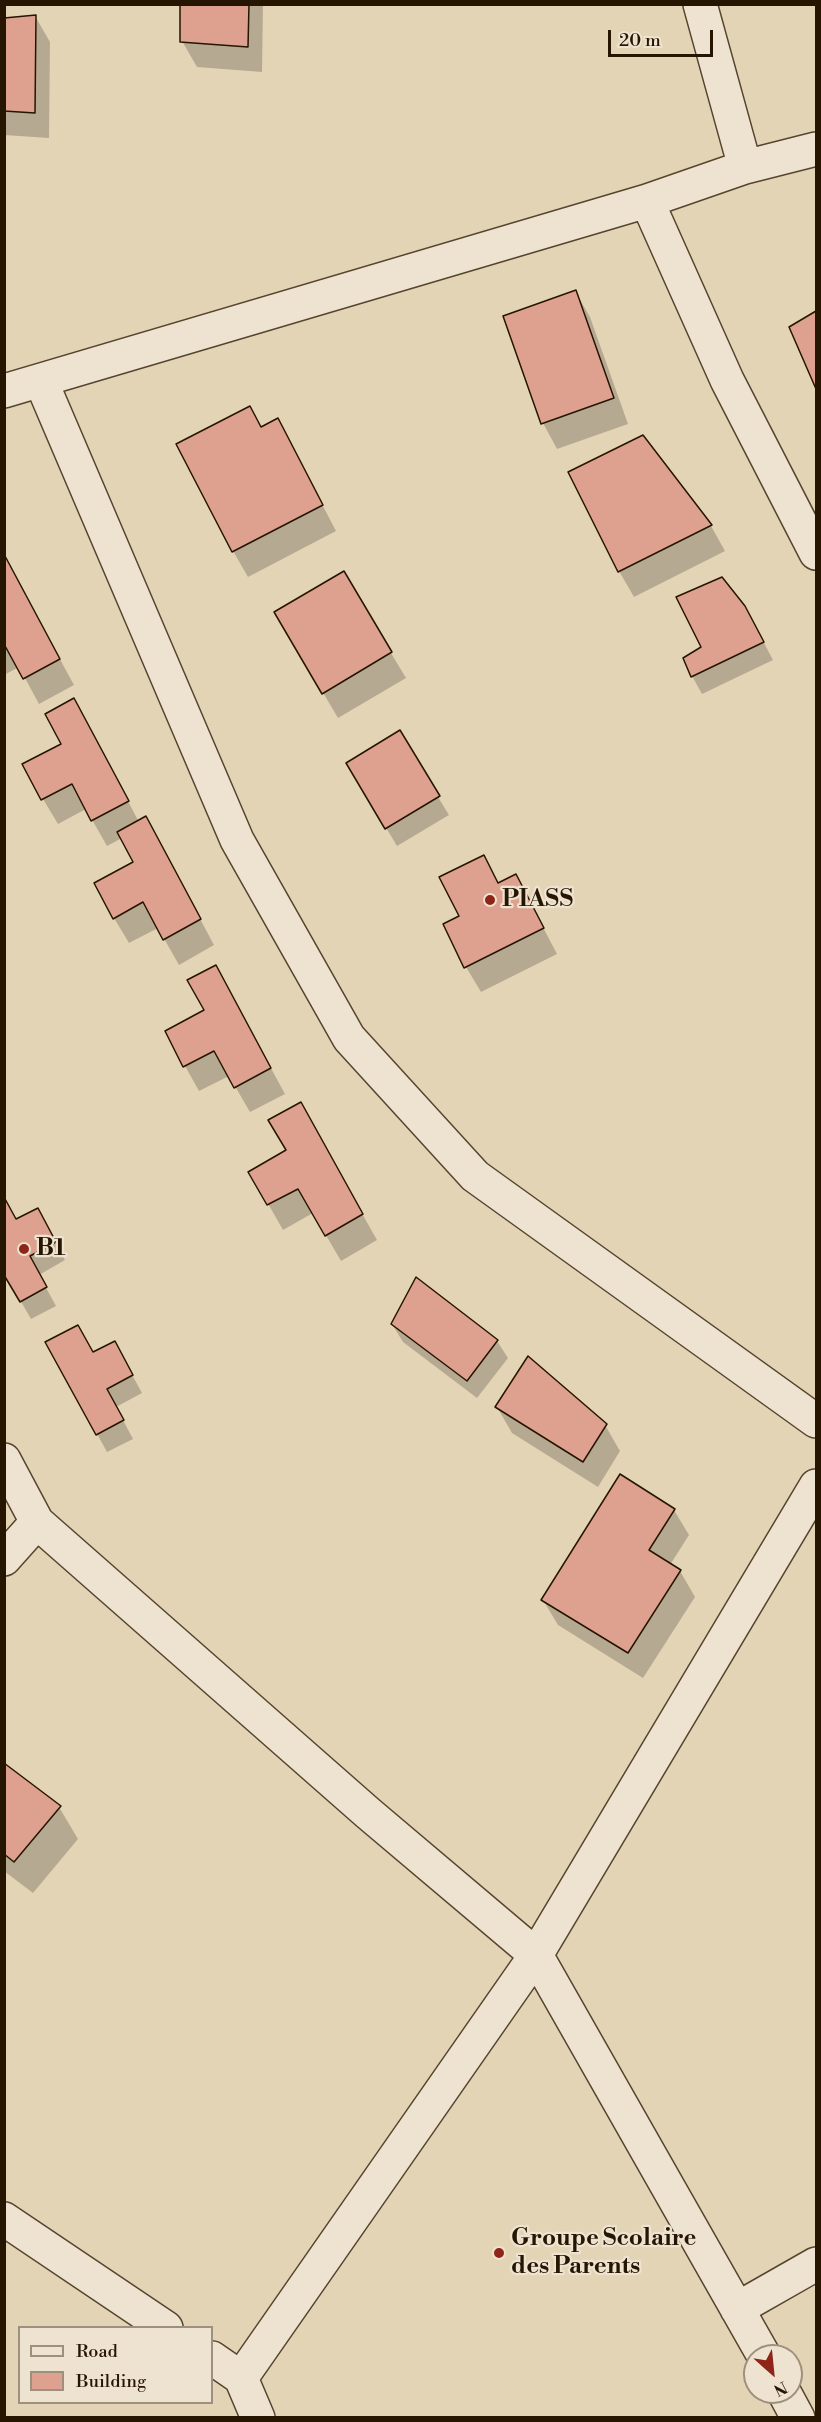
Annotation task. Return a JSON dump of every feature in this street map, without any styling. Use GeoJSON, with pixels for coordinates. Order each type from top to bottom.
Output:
{"type":"FeatureCollection","features":[{"type":"Feature","properties":{"kind":"street"},"geometry":{"type":"LineString","coordinates":[[700,4],[745,167]]}},
{"type":"Feature","properties":{"kind":"street"},"geometry":{"type":"LineString","coordinates":[[4,391],[647,201],[745,167],[816,149]]}},
{"type":"Feature","properties":{"kind":"street"},"geometry":{"type":"LineString","coordinates":[[647,201],[727,380],[816,553]]}},
{"type":"Feature","properties":{"kind":"street"},"geometry":{"type":"LineString","coordinates":[[41,381],[237,840],[350,1038],[475,1176],[816,1421]]}},
{"type":"Feature","properties":{"kind":"street"},"geometry":{"type":"LineString","coordinates":[[4,1460],[36,1522],[368,1813],[536,1955],[757,2344]]}},
{"type":"Feature","properties":{"kind":"street"},"geometry":{"type":"LineString","coordinates":[[242,2379],[536,1955],[816,1486]]}},
{"type":"Feature","properties":{"kind":"street"},"geometry":{"type":"LineString","coordinates":[[4,1559],[36,1522]]}},
{"type":"Feature","properties":{"kind":"street"},"geometry":{"type":"LineString","coordinates":[[4,2219],[163,2326]]}},
{"type":"Feature","properties":{"kind":"street"},"geometry":{"type":"LineString","coordinates":[[737,2309],[816,2264]]}},
{"type":"Feature","properties":{"kind":"street"},"geometry":{"type":"LineString","coordinates":[[213,2359],[242,2379],[258,2418]]}},
{"type":"Feature","properties":{"kind":"street"},"geometry":{"type":"LineString","coordinates":[[790,2404],[798,2418]]}},
{"type":"Feature","properties":{"kind":"building"},"geometry":{"type":"Polygon","coordinates":[[[180,4],[249,4],[248,47],[180,42],[180,4]]]}},
{"type":"Feature","properties":{"kind":"building"},"geometry":{"type":"Polygon","coordinates":[[[36,15],[35,113],[4,111],[4,18],[36,15]]]}},
{"type":"Feature","properties":{"kind":"building"},"geometry":{"type":"Polygon","coordinates":[[[576,290],[614,398],[541,424],[503,316],[576,290]]]}},
{"type":"Feature","properties":{"kind":"building"},"geometry":{"type":"Polygon","coordinates":[[[816,311],[816,389],[789,327],[816,311]]]}},
{"type":"Feature","properties":{"kind":"building"},"geometry":{"type":"Polygon","coordinates":[[[250,406],[261,427],[278,418],[323,505],[232,552],[176,444],[250,406]]]}},
{"type":"Feature","properties":{"kind":"building"},"geometry":{"type":"Polygon","coordinates":[[[643,435],[712,525],[618,572],[568,472],[643,435]]]}},
{"type":"Feature","properties":{"kind":"building"},"geometry":{"type":"Polygon","coordinates":[[[5,556],[60,659],[23,679],[4,644],[5,556]]]}},
{"type":"Feature","properties":{"kind":"building"},"geometry":{"type":"Polygon","coordinates":[[[344,571],[392,652],[322,694],[274,612],[344,571]]]}},
{"type":"Feature","properties":{"kind":"building"},"geometry":{"type":"Polygon","coordinates":[[[722,577],[745,606],[764,642],[691,677],[683,658],[701,647],[676,597],[722,577]]]}},
{"type":"Feature","properties":{"kind":"building"},"geometry":{"type":"Polygon","coordinates":[[[74,698],[129,801],[91,821],[72,784],[41,800],[22,764],[61,744],[45,714],[74,698]]]}},
{"type":"Feature","properties":{"kind":"building"},"geometry":{"type":"Polygon","coordinates":[[[400,730],[440,796],[385,829],[346,763],[400,730]]]}},
{"type":"Feature","properties":{"kind":"building"},"geometry":{"type":"Polygon","coordinates":[[[146,816],[201,919],[163,940],[143,902],[113,919],[94,883],[133,862],[117,832],[146,816]]]}},
{"type":"Feature","properties":{"kind":"building","name":"PIASS"},"geometry":{"type":"Polygon","coordinates":[[[484,855],[498,883],[516,874],[544,928],[464,968],[443,924],[459,916],[439,877],[484,855]]]}},
{"type":"Feature","properties":{"kind":"building"},"geometry":{"type":"Polygon","coordinates":[[[216,965],[271,1068],[234,1088],[214,1051],[183,1067],[165,1031],[204,1010],[187,980],[216,965]]]}},
{"type":"Feature","properties":{"kind":"building"},"geometry":{"type":"Polygon","coordinates":[[[301,1102],[363,1214],[325,1236],[298,1189],[267,1205],[248,1172],[286,1150],[268,1120],[301,1102]]]}},
{"type":"Feature","properties":{"kind":"building","name":"B1"},"geometry":{"type":"Polygon","coordinates":[[[4,1197],[16,1219],[38,1208],[56,1242],[30,1256],[47,1287],[20,1302],[4,1275],[4,1197]]]}},
{"type":"Feature","properties":{"kind":"building"},"geometry":{"type":"Polygon","coordinates":[[[416,1277],[498,1340],[467,1381],[391,1324],[416,1277]]]}},
{"type":"Feature","properties":{"kind":"building"},"geometry":{"type":"Polygon","coordinates":[[[78,1325],[93,1352],[115,1341],[133,1375],[107,1389],[124,1420],[96,1435],[45,1342],[78,1325]]]}},
{"type":"Feature","properties":{"kind":"building"},"geometry":{"type":"Polygon","coordinates":[[[528,1356],[607,1424],[583,1462],[495,1407],[528,1356]]]}},
{"type":"Feature","properties":{"kind":"building"},"geometry":{"type":"Polygon","coordinates":[[[620,1474],[675,1509],[649,1550],[681,1570],[628,1653],[541,1600],[620,1474]]]}},
{"type":"Feature","properties":{"kind":"building"},"geometry":{"type":"Polygon","coordinates":[[[4,1763],[61,1806],[14,1862],[4,1854],[4,1763]]]}},
{"type":"Feature","properties":{"kind":"place","name":"PIASS"},"geometry":{"type":"Point","coordinates":[490,900]}},
{"type":"Feature","properties":{"kind":"place","name":"B1"},"geometry":{"type":"Point","coordinates":[24,1249]}},
{"type":"Feature","properties":{"kind":"place","name":"Groupe Scolaire des Parents"},"geometry":{"type":"Point","coordinates":[499,2253]}}]}
